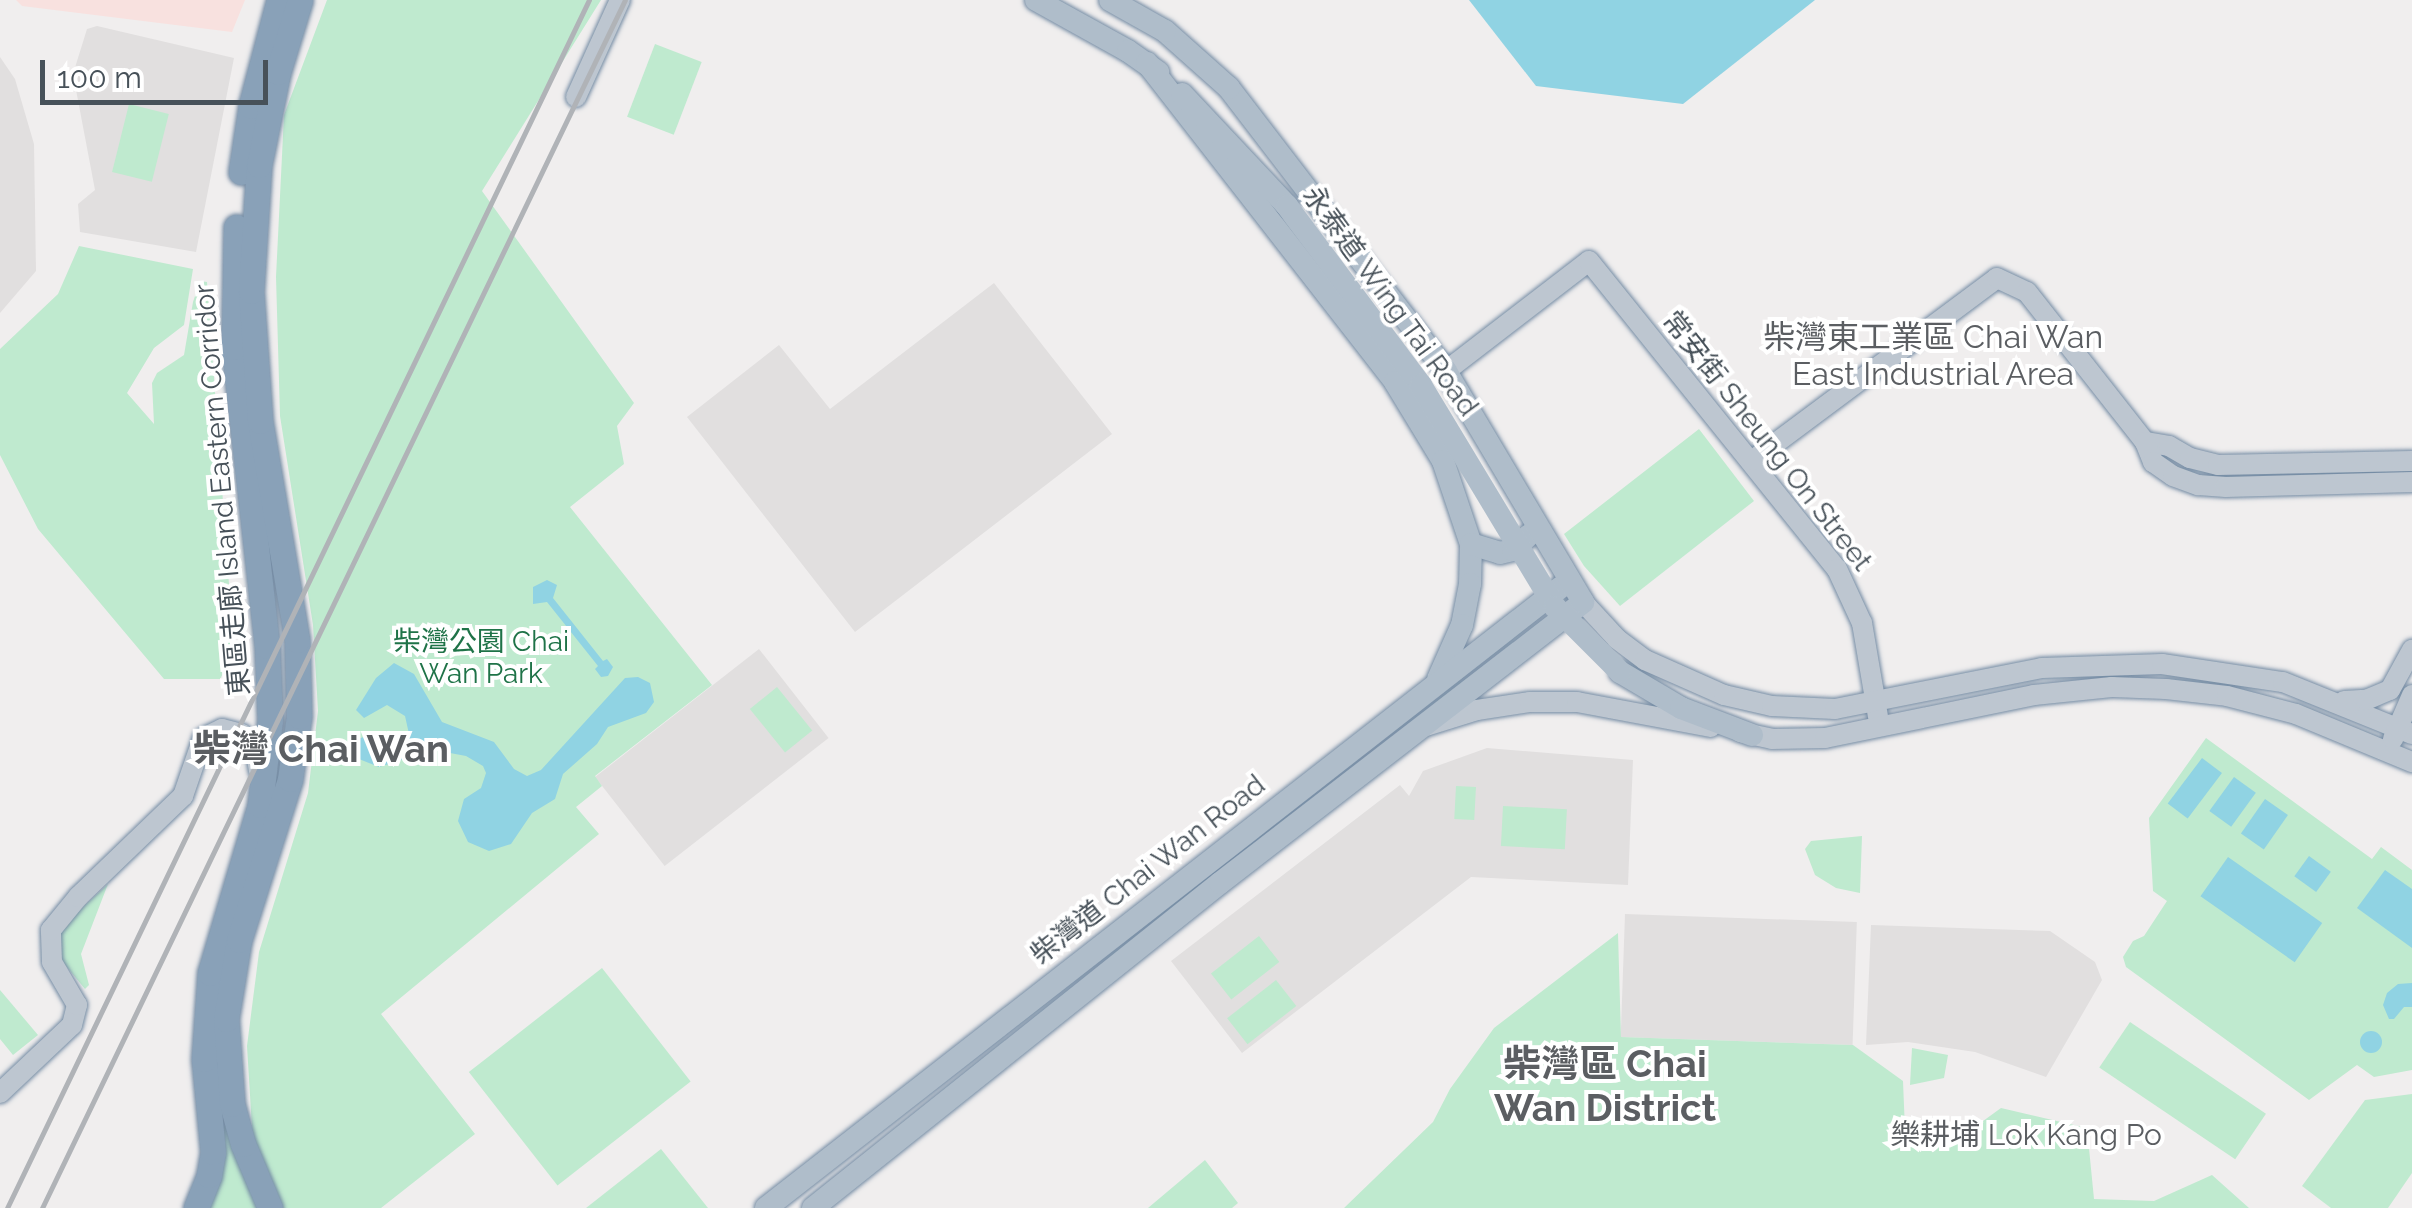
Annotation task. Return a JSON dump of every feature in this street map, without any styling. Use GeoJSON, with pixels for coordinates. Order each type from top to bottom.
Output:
{"type":"FeatureCollection","features":[{"type":"Feature","properties":{"kind":"highway","name":"東區走廊 Island Eastern Corridor"},"geometry":{"type":"LineString","coordinates":[[196,1208],[209,1175],[212,1152],[204,1059],[210,973],[260,806],[268,749],[269,673],[235,360],[233,273],[247,129],[279,0]]}},
{"type":"Feature","properties":{"kind":"highway","name":"東區走廊 Island Eastern Corridor"},"geometry":{"type":"LineString","coordinates":[[270,1208],[232,1104],[226,1019],[239,940],[290,779],[299,716],[297,640],[260,421],[251,291],[259,166],[278,72],[300,0]]}},
{"type":"Feature","properties":{"kind":"main road","name":"永泰道 Wing Tai Road"},"geometry":{"type":"LineString","coordinates":[[1036,0],[1147,64],[1200,112],[1286,206],[1421,385],[1555,608],[1620,672],[1681,708],[1752,734]]}},
{"type":"Feature","properties":{"kind":"main road","name":"永泰道 Wing Tai Road"},"geometry":{"type":"LineString","coordinates":[[1110,0],[1166,31],[1228,88],[1446,371],[1583,602]]}},
{"type":"Feature","properties":{"kind":"main road"},"geometry":{"type":"LineString","coordinates":[[1147,64],[1395,382],[1443,462],[1471,544],[1470,584],[1462,626],[1434,687]]}},
{"type":"Feature","properties":{"kind":"main road"},"geometry":{"type":"LineString","coordinates":[[1471,544],[1484,552],[1513,550],[1527,540],[1532,518]]}},
{"type":"Feature","properties":{"kind":"main road","name":"柴灣道 Chai Wan Road"},"geometry":{"type":"LineString","coordinates":[[766,1208],[1568,582]]}},
{"type":"Feature","properties":{"kind":"main road","name":"柴灣道 Chai Wan Road"},"geometry":{"type":"LineString","coordinates":[[812,1208],[1583,602]]}},
{"type":"Feature","properties":{"kind":"main road"},"geometry":{"type":"LineString","coordinates":[[860,1135],[876,1157]]}},
{"type":"Feature","properties":{"kind":"street"},"geometry":{"type":"LineString","coordinates":[[576,97],[620,0]]}},
{"type":"Feature","properties":{"kind":"street","name":"常安街 Sheung On Street"},"geometry":{"type":"LineString","coordinates":[[1446,371],[1589,261],[1753,460],[1849,590],[1862,624],[1880,729]]}},
{"type":"Feature","properties":{"kind":"street"},"geometry":{"type":"LineString","coordinates":[[1753,460],[1996,278],[2027,292],[2146,442],[2152,462],[2198,485],[2412,482]]}},
{"type":"Feature","properties":{"kind":"street"},"geometry":{"type":"LineString","coordinates":[[2146,442],[2170,446],[2190,458],[2218,465],[2412,461]]}},
{"type":"Feature","properties":{"kind":"street","name":"永泰道 Wing Tai Road"},"geometry":{"type":"LineString","coordinates":[[1583,602],[1617,639],[1646,660],[1724,694],[1804,709],[1876,704]]}},
{"type":"Feature","properties":{"kind":"street"},"geometry":{"type":"LineString","coordinates":[[2337,701],[2366,700],[2390,690],[2412,650]]}},
{"type":"Feature","properties":{"kind":"street"},"geometry":{"type":"LineString","coordinates":[[1876,704],[2042,668],[2128,663],[2250,674],[2337,701],[2405,746],[2412,695]]}},
{"type":"Feature","properties":{"kind":"street","name":"柴灣道 Chai Wan Road"},"geometry":{"type":"LineString","coordinates":[[1419,728],[1477,710],[1530,702],[1577,702],[1797,740],[1880,729],[2034,695],[2112,687],[2166,689],[2263,705],[2405,746]]}},
{"type":"Feature","properties":{"kind":"street"},"geometry":{"type":"LineString","coordinates":[[0,1093],[72,1026],[77,1005],[52,962],[48,939],[78,897],[183,796],[196,751],[208,734],[228,729],[252,744],[258,760],[260,806]]}},
{"type":"Feature","properties":{"kind":"shaded area"},"geometry":{"type":"Polygon","coordinates":[[[16,0],[245,0],[232,32],[22,6],[16,0]]]}},
{"type":"Feature","properties":{"kind":"shaded area"},"geometry":{"type":"Polygon","coordinates":[[[97,26],[234,58],[196,252],[80,232],[78,204],[95,190],[73,74],[87,29],[97,26]]]}},
{"type":"Feature","properties":{"kind":"shaded area"},"geometry":{"type":"Polygon","coordinates":[[[0,57],[15,79],[34,144],[36,271],[0,313],[0,57]]]}},
{"type":"Feature","properties":{"kind":"shaded area"},"geometry":{"type":"Polygon","coordinates":[[[994,283],[1112,434],[855,632],[687,417],[779,345],[830,409],[994,283]]]}},
{"type":"Feature","properties":{"kind":"shaded area"},"geometry":{"type":"Polygon","coordinates":[[[759,649],[829,738],[665,866],[595,777],[759,649]]]}},
{"type":"Feature","properties":{"kind":"shaded area"},"geometry":{"type":"Polygon","coordinates":[[[1487,748],[1633,760],[1628,885],[1471,877],[1242,1053],[1171,961],[1400,785],[1409,796],[1423,771],[1487,748]]]}},
{"type":"Feature","properties":{"kind":"shaded area"},"geometry":{"type":"Polygon","coordinates":[[[1625,914],[1857,922],[1853,1045],[1621,1037],[1625,914]]]}},
{"type":"Feature","properties":{"kind":"shaded area"},"geometry":{"type":"Polygon","coordinates":[[[1871,925],[2050,931],[2095,962],[2102,980],[2046,1077],[1975,1052],[1908,1042],[1866,1045],[1871,925]]]}},
{"type":"Feature","properties":{"kind":"green space","name":"柴灣公園 Chai Wan Park"},"geometry":{"type":"Polygon","coordinates":[[[327,0],[601,0],[482,191],[634,403],[617,426],[624,464],[570,507],[712,685],[595,776],[602,786],[576,807],[599,834],[381,1014],[475,1134],[381,1208],[283,1208],[253,1144],[247,1046],[259,952],[308,793],[318,711],[313,625],[280,416],[276,277],[284,115],[327,0]]]}},
{"type":"Feature","properties":{"kind":"green space"},"geometry":{"type":"Polygon","coordinates":[[[655,44],[702,62],[674,135],[627,117],[655,44]]]}},
{"type":"Feature","properties":{"kind":"green space"},"geometry":{"type":"Polygon","coordinates":[[[129,104],[169,114],[152,182],[112,172],[129,104]]]}},
{"type":"Feature","properties":{"kind":"green space"},"geometry":{"type":"Polygon","coordinates":[[[79,246],[193,269],[184,325],[154,348],[127,393],[154,424],[152,383],[157,373],[184,355],[193,302],[200,281],[207,282],[234,653],[220,679],[164,679],[38,529],[0,455],[0,349],[58,294],[79,246]]]}},
{"type":"Feature","properties":{"kind":"green space"},"geometry":{"type":"Polygon","coordinates":[[[1699,429],[1754,501],[1620,606],[1584,566],[1564,534],[1699,429]]]}},
{"type":"Feature","properties":{"kind":"green space"},"geometry":{"type":"Polygon","coordinates":[[[777,687],[812,731],[785,753],[750,709],[777,687]]]}},
{"type":"Feature","properties":{"kind":"green space"},"geometry":{"type":"Polygon","coordinates":[[[2206,738],[2372,859],[2381,847],[2412,870],[2412,1070],[2374,1077],[2357,1065],[2309,1100],[2126,967],[2123,957],[2133,941],[2144,936],[2167,901],[2153,891],[2149,818],[2206,738]]]}},
{"type":"Feature","properties":{"kind":"green space"},"geometry":{"type":"Polygon","coordinates":[[[1456,786],[1476,787],[1474,820],[1454,819],[1456,786]]]}},
{"type":"Feature","properties":{"kind":"green space"},"geometry":{"type":"Polygon","coordinates":[[[1503,806],[1567,809],[1565,849],[1501,846],[1503,806]]]}},
{"type":"Feature","properties":{"kind":"green space"},"geometry":{"type":"Polygon","coordinates":[[[1862,836],[1860,893],[1836,888],[1815,875],[1805,849],[1811,841],[1862,836]]]}},
{"type":"Feature","properties":{"kind":"green space"},"geometry":{"type":"Polygon","coordinates":[[[108,884],[81,954],[89,985],[85,989],[56,954],[56,932],[108,884]]]}},
{"type":"Feature","properties":{"kind":"green space"},"geometry":{"type":"Polygon","coordinates":[[[1618,933],[1621,1037],[1853,1045],[1903,1081],[1905,1130],[1961,1137],[2001,1108],[2087,1128],[2094,1199],[2154,1201],[2212,1175],[2249,1208],[1344,1208],[1433,1122],[1450,1089],[1494,1028],[1618,933]]]}},
{"type":"Feature","properties":{"kind":"green space"},"geometry":{"type":"Polygon","coordinates":[[[1259,936],[1279,962],[1231,1000],[1211,974],[1259,936]]]}},
{"type":"Feature","properties":{"kind":"green space"},"geometry":{"type":"Polygon","coordinates":[[[602,968],[691,1081],[557,1186],[469,1072],[602,968]]]}},
{"type":"Feature","properties":{"kind":"green space"},"geometry":{"type":"Polygon","coordinates":[[[1276,980],[1296,1006],[1247,1044],[1227,1018],[1276,980]]]}},
{"type":"Feature","properties":{"kind":"green space"},"geometry":{"type":"Polygon","coordinates":[[[0,990],[38,1035],[13,1055],[0,1039],[0,990]]]}},
{"type":"Feature","properties":{"kind":"green space"},"geometry":{"type":"Polygon","coordinates":[[[2130,1022],[2266,1114],[2235,1159],[2099,1068],[2130,1022]]]}},
{"type":"Feature","properties":{"kind":"green space"},"geometry":{"type":"Polygon","coordinates":[[[1912,1048],[1948,1055],[1944,1078],[1910,1085],[1912,1048]]]}},
{"type":"Feature","properties":{"kind":"green space"},"geometry":{"type":"Polygon","coordinates":[[[212,1060],[260,1208],[207,1208],[212,1060]]]}},
{"type":"Feature","properties":{"kind":"green space"},"geometry":{"type":"Polygon","coordinates":[[[2412,1094],[2412,1173],[2388,1208],[2331,1208],[2302,1186],[2365,1100],[2412,1094]]]}},
{"type":"Feature","properties":{"kind":"green space"},"geometry":{"type":"Polygon","coordinates":[[[661,1149],[708,1208],[586,1208],[661,1149]]]}},
{"type":"Feature","properties":{"kind":"green space"},"geometry":{"type":"Polygon","coordinates":[[[1205,1160],[1238,1203],[1232,1208],[1148,1208],[1205,1160]]]}},
{"type":"Feature","properties":{"kind":"water"},"geometry":{"type":"Polygon","coordinates":[[[1469,0],[1815,0],[1683,104],[1536,86],[1469,0]]]}},
{"type":"Feature","properties":{"kind":"water"},"geometry":{"type":"Polygon","coordinates":[[[547,580],[557,585],[553,598],[603,661],[607,659],[613,667],[608,676],[601,677],[595,669],[598,666],[547,602],[533,604],[533,587],[547,580]]]}},
{"type":"Feature","properties":{"kind":"water"},"geometry":{"type":"Polygon","coordinates":[[[394,663],[414,674],[442,722],[494,742],[514,769],[527,776],[541,770],[625,678],[638,677],[650,683],[654,702],[646,713],[608,727],[597,744],[563,774],[555,799],[532,813],[511,844],[489,851],[468,842],[458,821],[464,799],[481,788],[486,773],[483,766],[466,756],[434,750],[379,767],[354,757],[350,741],[364,737],[369,745],[389,746],[409,734],[405,716],[387,705],[364,718],[356,710],[376,678],[394,663]]]}},
{"type":"Feature","properties":{"kind":"water"},"geometry":{"type":"Polygon","coordinates":[[[2202,758],[2222,773],[2188,819],[2168,804],[2202,758]]]}},
{"type":"Feature","properties":{"kind":"water"},"geometry":{"type":"Polygon","coordinates":[[[2234,777],[2256,793],[2231,827],[2209,811],[2234,777]]]}},
{"type":"Feature","properties":{"kind":"water"},"geometry":{"type":"Polygon","coordinates":[[[2265,799],[2288,815],[2264,849],[2241,833],[2265,799]]]}},
{"type":"Feature","properties":{"kind":"water"},"geometry":{"type":"Polygon","coordinates":[[[2309,856],[2331,872],[2316,892],[2294,876],[2309,856]]]}},
{"type":"Feature","properties":{"kind":"water"},"geometry":{"type":"Polygon","coordinates":[[[2228,857],[2322,923],[2295,962],[2200,896],[2228,857]]]}},
{"type":"Feature","properties":{"kind":"water"},"geometry":{"type":"Polygon","coordinates":[[[2385,870],[2412,889],[2412,948],[2357,908],[2385,870]]]}},
{"type":"Feature","properties":{"kind":"water"},"geometry":{"type":"Polygon","coordinates":[[[2412,983],[2412,1007],[2404,1007],[2394,1019],[2389,1019],[2383,1005],[2387,993],[2398,984],[2412,983]]]}},
{"type":"Feature","properties":{"kind":"water"},"geometry":{"type":"Polygon","coordinates":[[[2367,1031],[2375,1031],[2382,1042],[2375,1053],[2367,1053],[2360,1046],[2360,1038],[2367,1031]]]}},
{"type":"Feature","properties":{"kind":"railway"},"geometry":{"type":"LineString","coordinates":[[7,1208],[589,0]]}},
{"type":"Feature","properties":{"kind":"railway"},"geometry":{"type":"LineString","coordinates":[[42,1208],[625,0]]}},
{"type":"Feature","properties":{"kind":"district","name":"柴灣東工業區 Chai Wan East Industrial Area"},"geometry":{"type":"Point","coordinates":[1933,356]}},
{"type":"Feature","properties":{"kind":"district","name":"柴灣 Chai Wan"},"geometry":{"type":"Point","coordinates":[321,749]}},
{"type":"Feature","properties":{"kind":"district","name":"柴灣區 Chai Wan District"},"geometry":{"type":"Point","coordinates":[1605,1086]}},
{"type":"Feature","properties":{"kind":"district","name":"樂耕埔 Lok Kang Po"},"geometry":{"type":"Point","coordinates":[2026,1135]}}]}
